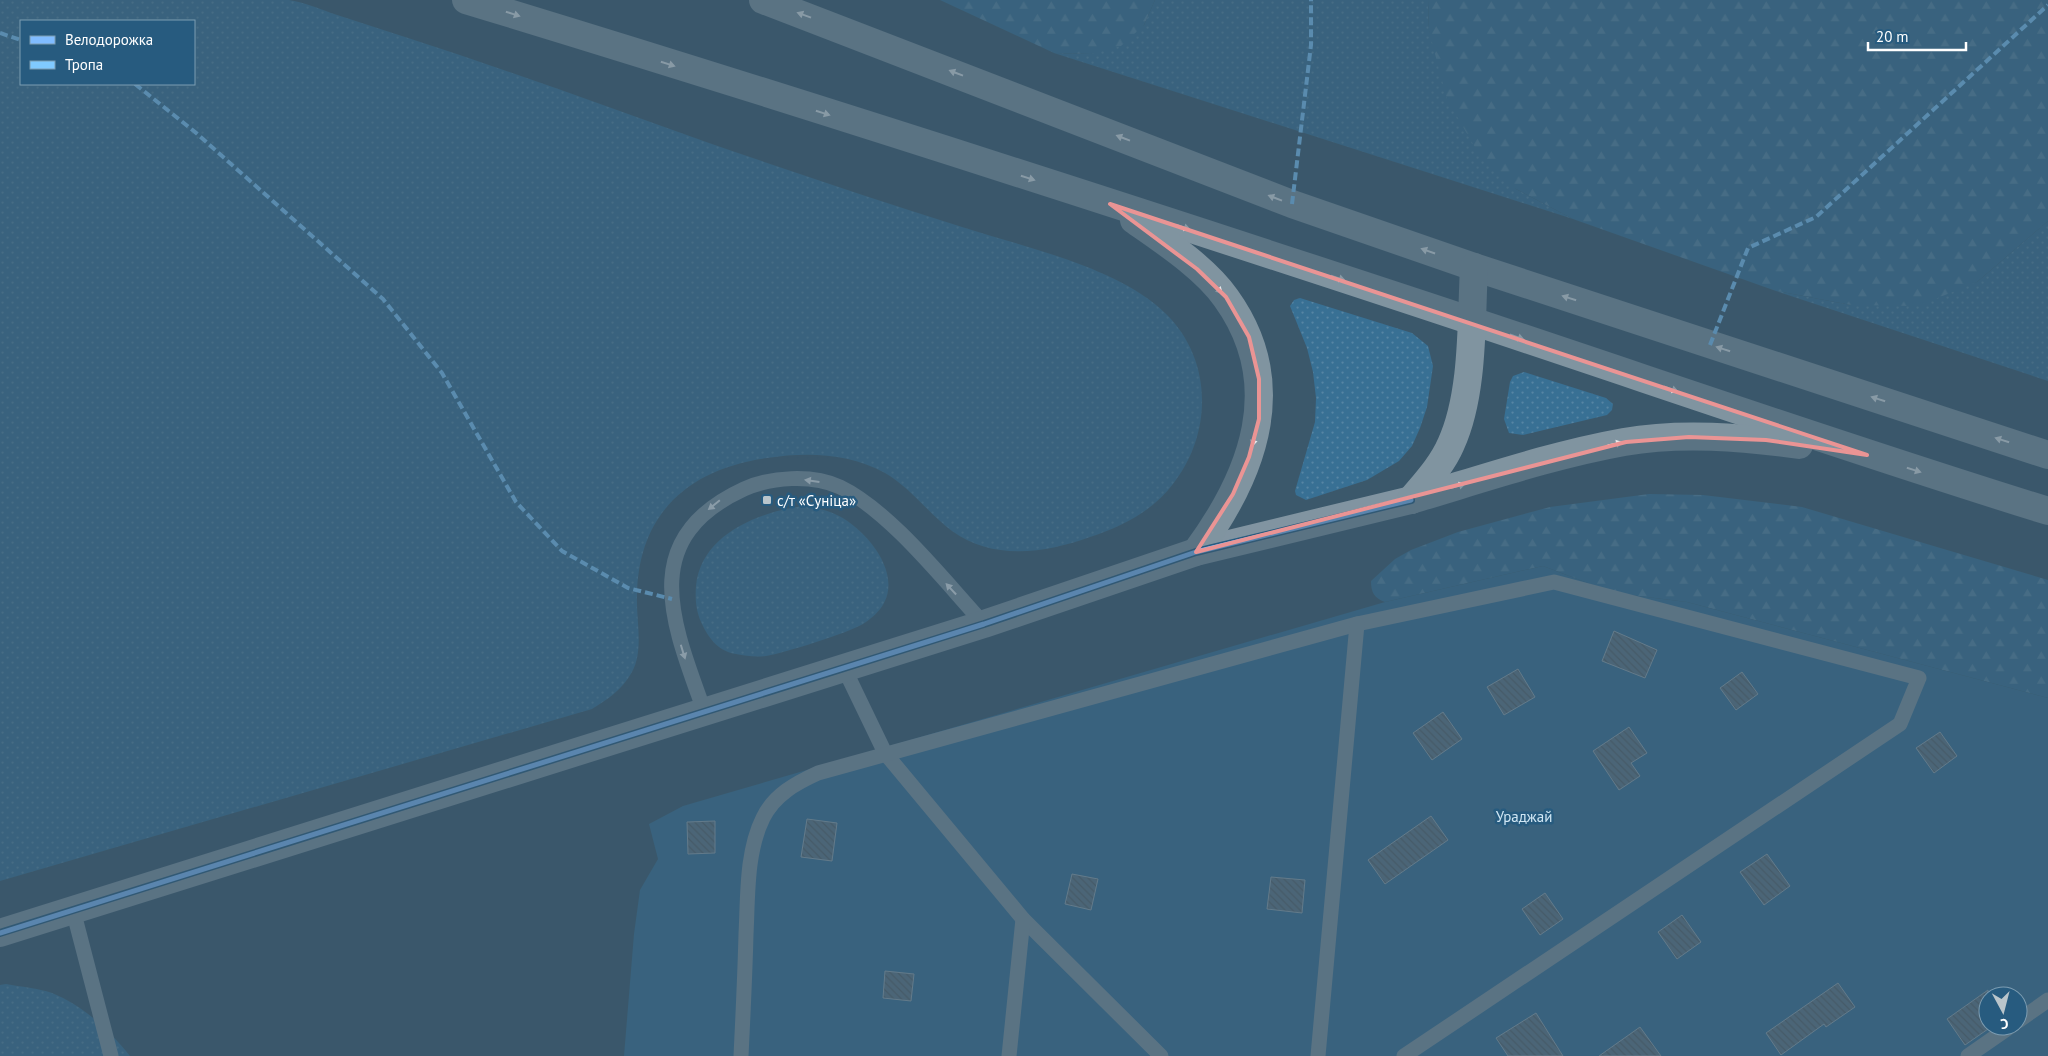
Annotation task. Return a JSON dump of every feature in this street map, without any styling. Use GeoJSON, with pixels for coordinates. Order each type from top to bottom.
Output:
{"type":"FeatureCollection","features":[{"type":"Feature","properties":{"kind":"highway"},"geometry":{"type":"LineString","coordinates":[[466,0],[1110,204],[1471,321],[1867,455],[2048,511]]}},
{"type":"Feature","properties":{"kind":"highway"},"geometry":{"type":"LineString","coordinates":[[763,0],[1292,204],[1474,267],[2048,455]]}},
{"type":"Feature","properties":{"kind":"highway"},"geometry":{"type":"LineString","coordinates":[[1110,204],[1160,238],[1197,269],[1226,297],[1249,337],[1259,379],[1259,419],[1249,457],[1233,494],[1217,523],[1196,552]]}},
{"type":"Feature","properties":{"kind":"highway"},"geometry":{"type":"LineString","coordinates":[[1411,500],[1435,471],[1451,444],[1458,425],[1466,386],[1474,267]]}},
{"type":"Feature","properties":{"kind":"highway"},"geometry":{"type":"LineString","coordinates":[[1411,500],[1557,457],[1626,442],[1689,437],[1766,440],[1867,455]]}},
{"type":"Feature","properties":{"kind":"street"},"geometry":{"type":"LineString","coordinates":[[0,933],[984,624],[1196,552],[1411,500]]}},
{"type":"Feature","properties":{"kind":"lane"},"geometry":{"type":"LineString","coordinates":[[704,713],[676,629],[672,599],[672,568],[681,540],[697,519],[720,500],[757,483],[781,480],[810,480],[838,486],[865,502],[898,532],[984,624]]}},
{"type":"Feature","properties":{"kind":"lane"},"geometry":{"type":"LineString","coordinates":[[741,1056],[750,872],[754,844],[763,818],[777,798],[796,783],[818,773],[1357,624],[1554,582],[1919,678],[1900,724],[1404,1056]]}},
{"type":"Feature","properties":{"kind":"lane"},"geometry":{"type":"LineString","coordinates":[[1318,1056],[1357,624]]}},
{"type":"Feature","properties":{"kind":"lane"},"geometry":{"type":"LineString","coordinates":[[844,668],[885,753],[1024,919],[1161,1056]]}},
{"type":"Feature","properties":{"kind":"lane"},"geometry":{"type":"LineString","coordinates":[[73,910],[110,1056]]}},
{"type":"Feature","properties":{"kind":"lane"},"geometry":{"type":"LineString","coordinates":[[1009,1056],[1024,919]]}},
{"type":"Feature","properties":{"kind":"lane"},"geometry":{"type":"LineString","coordinates":[[2028,1014],[2048,1000]]}},
{"type":"Feature","properties":{"kind":"lane"},"geometry":{"type":"LineString","coordinates":[[1968,1056],[1997,1036]]}},
{"type":"Feature","properties":{"kind":"highlighted area"},"geometry":{"type":"Polygon","coordinates":[[[1110,204],[1867,455],[1766,440],[1689,437],[1626,442],[1196,552],[1233,494],[1249,457],[1259,419],[1259,379],[1249,337],[1226,297],[1197,269],[1110,204]]]}},
{"type":"Feature","properties":{"kind":"green space"},"geometry":{"type":"Polygon","coordinates":[[[0,0],[289,0],[305,4],[481,62],[772,165],[1069,260],[1122,283],[1145,297],[1165,313],[1181,331],[1192,352],[1199,374],[1202,397],[1201,420],[1186,464],[1165,494],[1136,517],[1102,533],[1073,543],[1038,550],[1020,551],[985,547],[968,541],[952,531],[935,517],[912,493],[885,473],[857,461],[842,458],[797,455],[767,458],[739,464],[714,473],[691,485],[673,500],[658,519],[647,541],[640,567],[637,596],[639,645],[636,663],[632,672],[619,689],[592,709],[0,881],[0,0]]]}},
{"type":"Feature","properties":{"kind":"green space"},"geometry":{"type":"Polygon","coordinates":[[[940,0],[1155,0],[1144,25],[1121,46],[1091,54],[1054,53],[940,0]]]}},
{"type":"Feature","properties":{"kind":"green space"},"geometry":{"type":"Polygon","coordinates":[[[1155,0],[1428,0],[1429,31],[1516,189],[1573,219],[1054,53],[1091,54],[1144,25],[1155,0]]]}},
{"type":"Feature","properties":{"kind":"green space"},"geometry":{"type":"Polygon","coordinates":[[[1428,0],[2048,0],[2048,221],[1977,282],[1918,306],[1851,305],[1776,291],[1573,219],[1516,189],[1477,151],[1447,99],[1429,31],[1428,0]]]}},
{"type":"Feature","properties":{"kind":"green space"},"geometry":{"type":"Polygon","coordinates":[[[2048,221],[2048,381],[1776,291],[1851,305],[1977,282],[2048,221]]]}},
{"type":"Feature","properties":{"kind":"green space"},"geometry":{"type":"Polygon","coordinates":[[[1300,298],[1412,333],[1428,346],[1433,366],[1427,407],[1420,428],[1412,446],[1399,461],[1367,480],[1306,500],[1296,495],[1295,491],[1315,422],[1316,398],[1313,372],[1307,348],[1290,306],[1294,300],[1300,298]]]}},
{"type":"Feature","properties":{"kind":"green space"},"geometry":{"type":"Polygon","coordinates":[[[1524,372],[1606,398],[1613,404],[1612,410],[1607,415],[1523,435],[1509,433],[1504,419],[1510,382],[1513,376],[1524,372]]]}},
{"type":"Feature","properties":{"kind":"green space"},"geometry":{"type":"Polygon","coordinates":[[[1649,494],[1703,495],[1802,507],[2048,580],[2048,698],[1687,602],[1614,593],[1543,566],[1385,602],[1378,599],[1373,591],[1371,581],[1395,559],[1411,550],[1458,532],[1550,507],[1649,494]]]}},
{"type":"Feature","properties":{"kind":"green space"},"geometry":{"type":"Polygon","coordinates":[[[803,506],[817,508],[839,516],[849,522],[870,541],[884,565],[888,578],[888,591],[884,603],[875,615],[863,624],[801,647],[766,656],[743,655],[725,651],[708,636],[699,616],[696,606],[696,586],[700,568],[709,552],[720,539],[735,529],[751,520],[768,514],[803,506]]]}},
{"type":"Feature","properties":{"kind":"green space","name":"Ураджай"},"geometry":{"type":"Polygon","coordinates":[[[1543,566],[1614,593],[1687,602],[2048,698],[2048,1056],[624,1056],[634,934],[640,890],[658,859],[649,824],[683,806],[1385,602],[1543,566]]]}},
{"type":"Feature","properties":{"kind":"green space"},"geometry":{"type":"Polygon","coordinates":[[[6,984],[47,991],[64,998],[105,1028],[130,1056],[0,1056],[0,985],[6,984]]]}},
{"type":"Feature","properties":{"kind":"building"},"geometry":{"type":"Polygon","coordinates":[[[1614,631],[1657,650],[1645,678],[1602,661],[1614,631]]]}},
{"type":"Feature","properties":{"kind":"building"},"geometry":{"type":"Polygon","coordinates":[[[1518,669],[1535,697],[1504,715],[1487,687],[1518,669]]]}},
{"type":"Feature","properties":{"kind":"building"},"geometry":{"type":"Polygon","coordinates":[[[1742,672],[1758,694],[1736,710],[1720,688],[1742,672]]]}},
{"type":"Feature","properties":{"kind":"building"},"geometry":{"type":"Polygon","coordinates":[[[1443,712],[1462,739],[1432,760],[1413,733],[1443,712]]]}},
{"type":"Feature","properties":{"kind":"building"},"geometry":{"type":"Polygon","coordinates":[[[1629,727],[1647,753],[1631,763],[1640,776],[1619,790],[1593,751],[1629,727]]]}},
{"type":"Feature","properties":{"kind":"building"},"geometry":{"type":"Polygon","coordinates":[[[1940,732],[1957,756],[1934,773],[1916,748],[1940,732]]]}},
{"type":"Feature","properties":{"kind":"building"},"geometry":{"type":"Polygon","coordinates":[[[1431,816],[1448,840],[1385,884],[1368,860],[1431,816]]]}},
{"type":"Feature","properties":{"kind":"building"},"geometry":{"type":"Polygon","coordinates":[[[807,819],[837,823],[832,861],[801,857],[807,819]]]}},
{"type":"Feature","properties":{"kind":"building"},"geometry":{"type":"Polygon","coordinates":[[[715,821],[715,853],[688,854],[687,822],[715,821]]]}},
{"type":"Feature","properties":{"kind":"building"},"geometry":{"type":"Polygon","coordinates":[[[1767,854],[1790,886],[1764,905],[1740,872],[1767,854]]]}},
{"type":"Feature","properties":{"kind":"building"},"geometry":{"type":"Polygon","coordinates":[[[1072,874],[1098,879],[1091,910],[1065,904],[1072,874]]]}},
{"type":"Feature","properties":{"kind":"building"},"geometry":{"type":"Polygon","coordinates":[[[1271,877],[1305,880],[1302,913],[1267,909],[1271,877]]]}},
{"type":"Feature","properties":{"kind":"building"},"geometry":{"type":"Polygon","coordinates":[[[1545,893],[1563,919],[1540,935],[1522,909],[1545,893]]]}},
{"type":"Feature","properties":{"kind":"building"},"geometry":{"type":"Polygon","coordinates":[[[1682,915],[1701,942],[1677,959],[1658,932],[1682,915]]]}},
{"type":"Feature","properties":{"kind":"building"},"geometry":{"type":"Polygon","coordinates":[[[885,971],[914,974],[911,1001],[883,998],[885,971]]]}},
{"type":"Feature","properties":{"kind":"building"},"geometry":{"type":"Polygon","coordinates":[[[1838,983],[1855,1007],[1826,1027],[1824,1024],[1781,1055],[1766,1033],[1838,983]]]}},
{"type":"Feature","properties":{"kind":"building"},"geometry":{"type":"Polygon","coordinates":[[[1978,997],[1978,1036],[1965,1045],[1947,1019],[1978,997]]]}},
{"type":"Feature","properties":{"kind":"building"},"geometry":{"type":"Polygon","coordinates":[[[1536,1013],[1563,1056],[1508,1056],[1496,1038],[1536,1013]]]}},
{"type":"Feature","properties":{"kind":"building"},"geometry":{"type":"Polygon","coordinates":[[[1640,1027],[1661,1056],[1599,1056],[1640,1027]]]}},
{"type":"Feature","properties":{"kind":"marked path"},"geometry":{"type":"LineString","coordinates":[[1292,204],[1311,45],[1311,0]]}},
{"type":"Feature","properties":{"kind":"marked path"},"geometry":{"type":"LineString","coordinates":[[1710,345],[1748,248],[1816,217],[2048,5]]}},
{"type":"Feature","properties":{"kind":"marked path"},"geometry":{"type":"LineString","coordinates":[[0,33],[20,40]]}},
{"type":"Feature","properties":{"kind":"marked path"},"geometry":{"type":"LineString","coordinates":[[136,85],[195,132],[383,299],[442,373],[516,502],[562,551],[628,588],[672,599]]}},
{"type":"Feature","properties":{"kind":"cycle path"},"geometry":{"type":"LineString","coordinates":[[0,933],[984,624],[1196,552],[1411,500]]}},
{"type":"Feature","properties":{"kind":"place","name":"с/т «Суніца»"},"geometry":{"type":"Point","coordinates":[767,500]}}]}
